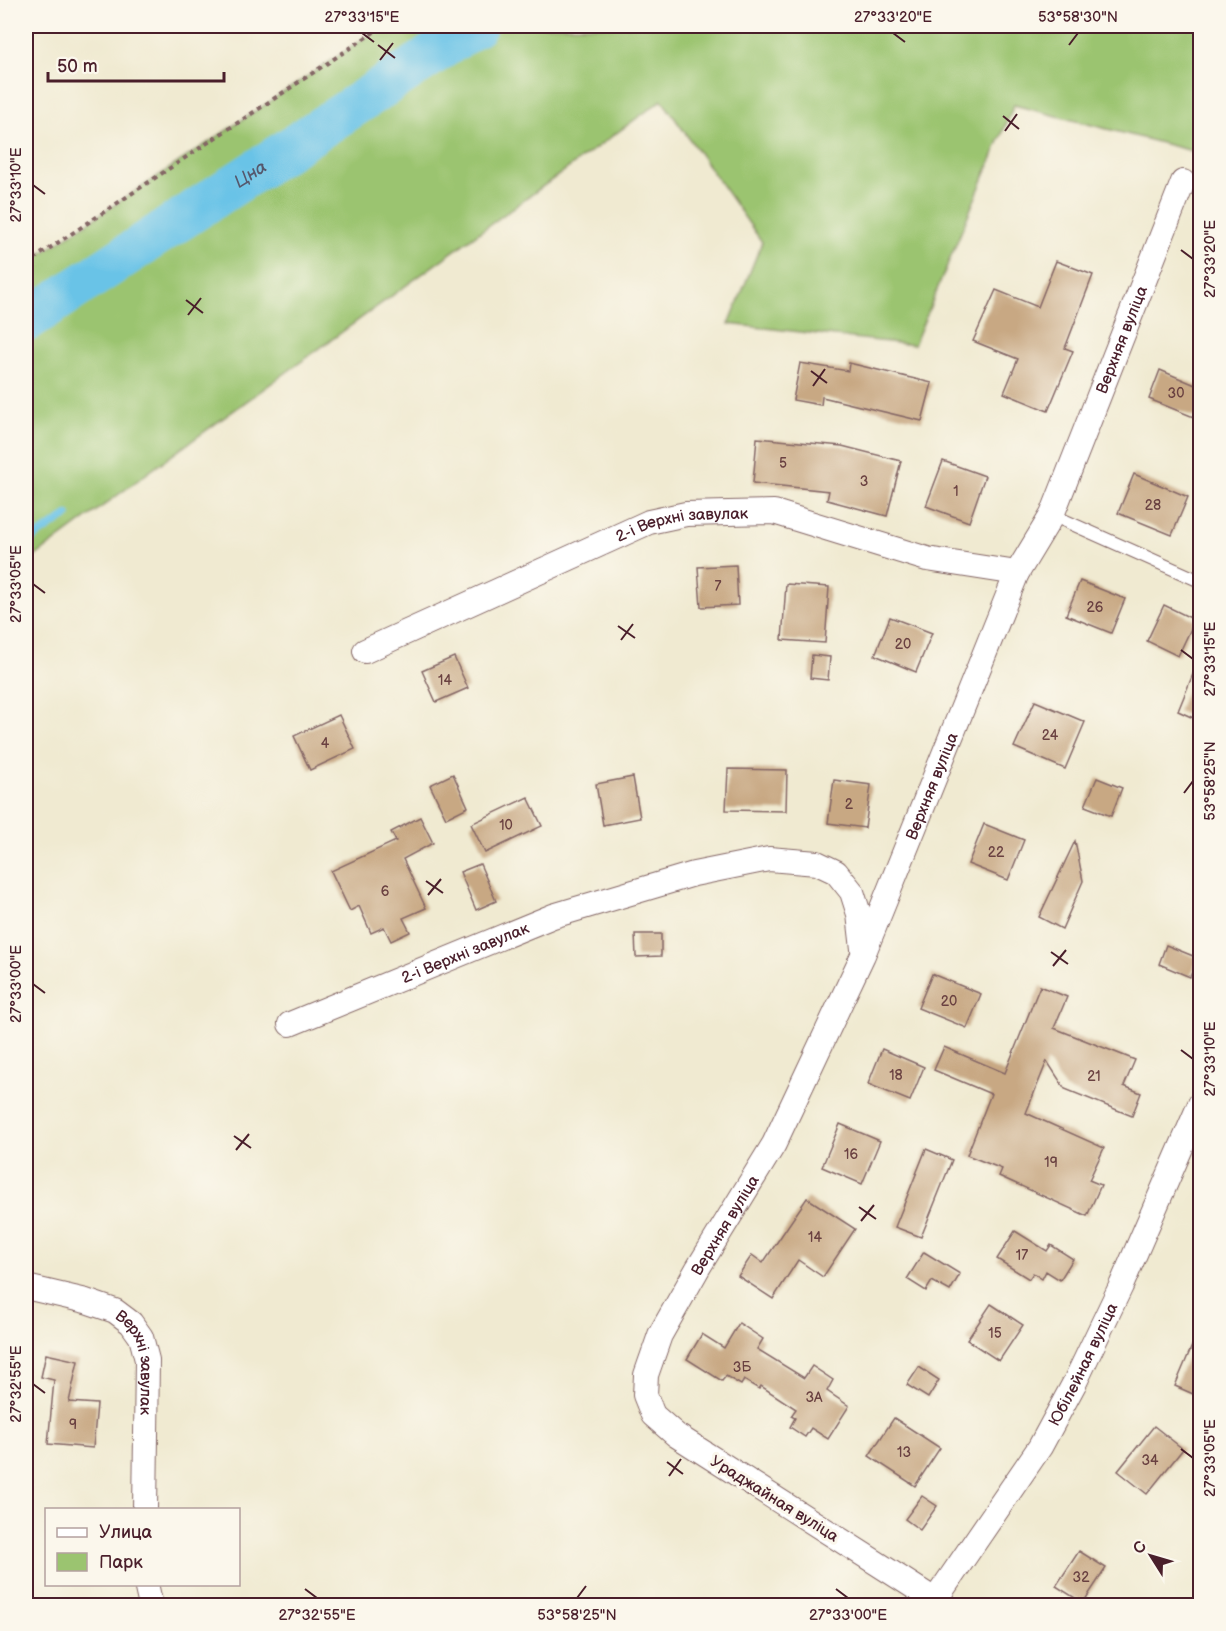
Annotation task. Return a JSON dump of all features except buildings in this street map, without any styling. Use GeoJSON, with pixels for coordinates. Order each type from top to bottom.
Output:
{"type":"FeatureCollection","features":[{"type":"Feature","properties":{"kind":"street","name":"Верхняя вуліца"},"geometry":{"type":"LineString","coordinates":[[646,1376],[660,1335],[774,1144],[863,955],[1017,573],[1052,515],[1183,182]]}},
{"type":"Feature","properties":{"kind":"street","name":"2-і Верхні завулак"},"geometry":{"type":"LineString","coordinates":[[365,651],[649,522],[686,514],[774,512],[927,559],[1017,573]]}},
{"type":"Feature","properties":{"kind":"street","name":"2-і Верхні завулак"},"geometry":{"type":"LineString","coordinates":[[290,1024],[553,916],[694,874],[770,860],[817,863],[836,872],[852,892],[856,903],[863,955]]}},
{"type":"Feature","properties":{"kind":"street","name":"Юбілейная вуліца"},"geometry":{"type":"LineString","coordinates":[[936,1603],[1040,1447],[1074,1384],[1121,1286],[1200,1104]]}},
{"type":"Feature","properties":{"kind":"street","name":"Верхні завулак"},"geometry":{"type":"LineString","coordinates":[[26,1287],[86,1301],[115,1311],[131,1323],[141,1337],[147,1360],[145,1508]]}},
{"type":"Feature","properties":{"kind":"street","name":"Ураджайная вуліца"},"geometry":{"type":"LineString","coordinates":[[646,1376],[645,1395],[653,1415],[676,1435],[936,1603]]}},
{"type":"Feature","properties":{"kind":"street"},"geometry":{"type":"LineString","coordinates":[[146,1586],[151,1605]]}},
{"type":"Feature","properties":{"kind":"lane"},"geometry":{"type":"LineString","coordinates":[[1052,515],[1200,581]]}},
{"type":"Feature","properties":{"kind":"path"},"geometry":{"type":"LineString","coordinates":[[26,264],[382,26]]}},
{"type":"Feature","properties":{"kind":"green space"},"geometry":{"type":"Polygon","coordinates":[[[383,26],[1200,26],[1200,153],[1014,105],[914,345],[729,324],[762,242],[662,100],[26,563],[26,264],[383,26]]]}},
{"type":"Feature","properties":{"kind":"waterway","name":"Цна"},"geometry":{"type":"LineString","coordinates":[[26,321],[476,26]]}},
{"type":"Feature","properties":{"kind":"waterway"},"geometry":{"type":"LineString","coordinates":[[26,543],[68,515]]}}]}
